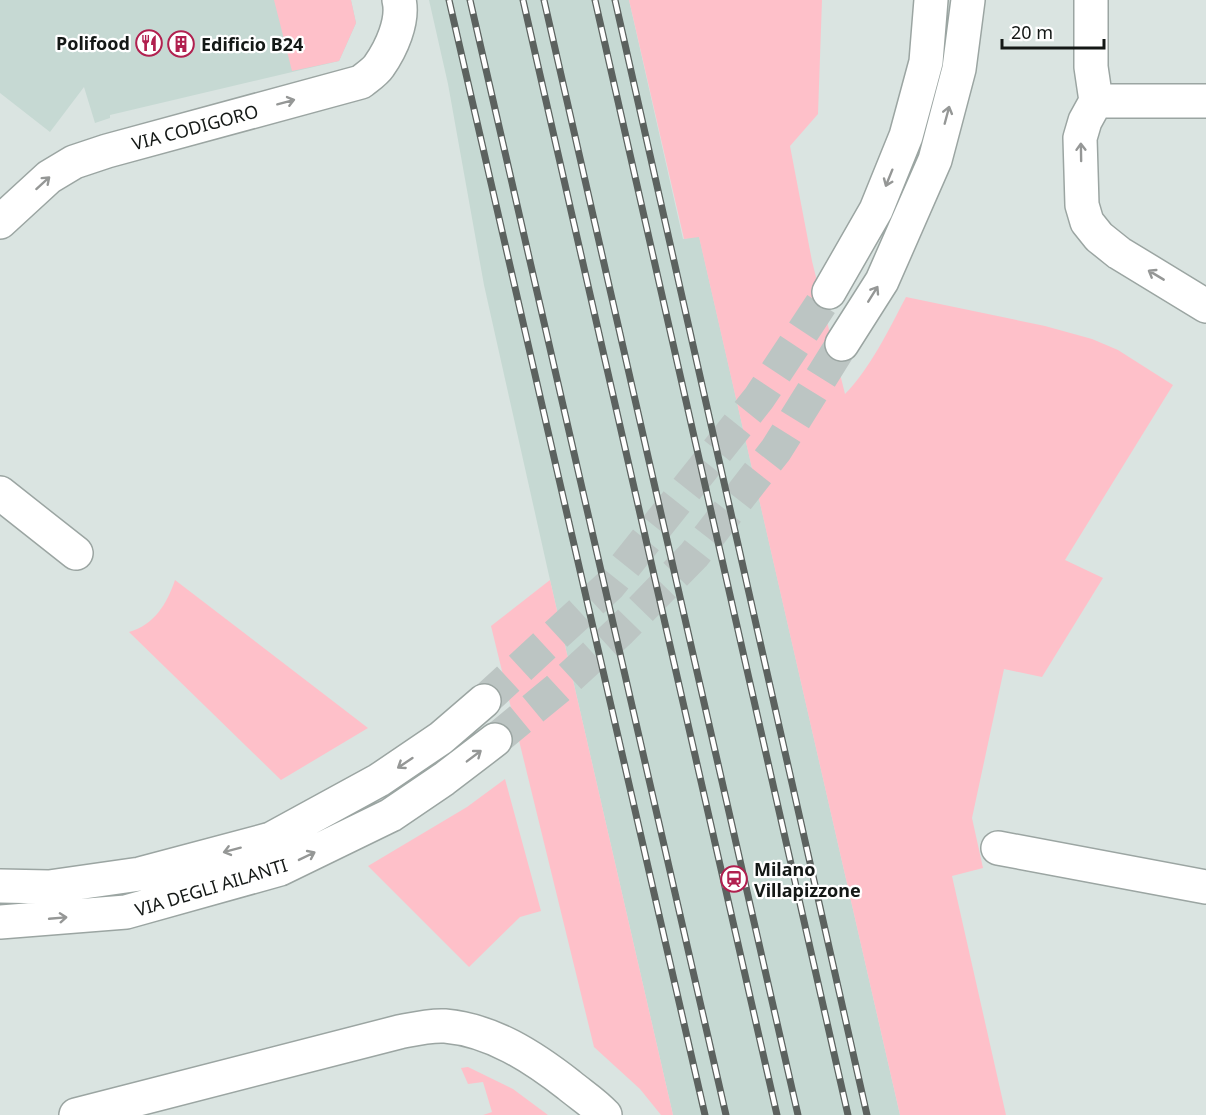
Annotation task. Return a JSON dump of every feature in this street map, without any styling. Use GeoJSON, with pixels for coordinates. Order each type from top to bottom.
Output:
{"type":"FeatureCollection","features":[{"type":"Feature","properties":{"kind":"street","name":"VIA CODIGORO"},"geometry":{"type":"LineString","coordinates":[[0,222],[49,177],[74,162],[107,150],[361,82],[378,69],[392,44],[401,10],[399,0]]}},
{"type":"Feature","properties":{"kind":"street"},"geometry":{"type":"LineString","coordinates":[[829,292],[876,210],[906,136],[926,62],[931,0]]}},
{"type":"Feature","properties":{"kind":"street"},"geometry":{"type":"LineString","coordinates":[[842,344],[882,281],[935,160],[960,69],[968,0]]}},
{"type":"Feature","properties":{"kind":"street"},"geometry":{"type":"LineString","coordinates":[[1091,0],[1091,68],[1096,101],[1085,121],[1080,138],[1082,206],[1087,222],[1099,237],[1119,252],[1206,306]]}},
{"type":"Feature","properties":{"kind":"street"},"geometry":{"type":"LineString","coordinates":[[1096,101],[1206,100]]}},
{"type":"Feature","properties":{"kind":"street"},"geometry":{"type":"LineString","coordinates":[[0,493],[76,553]]}},
{"type":"Feature","properties":{"kind":"street","name":"VIA DEGLI AILANTI"},"geometry":{"type":"LineString","coordinates":[[0,886],[49,887],[140,874],[271,839],[379,780],[441,738],[484,701]]}},
{"type":"Feature","properties":{"kind":"street","name":"VIA DEGLI AILANTI"},"geometry":{"type":"LineString","coordinates":[[0,922],[126,912],[280,869],[391,814],[444,779],[495,740]]}},
{"type":"Feature","properties":{"kind":"street"},"geometry":{"type":"LineString","coordinates":[[998,848],[1206,886]]}},
{"type":"Feature","properties":{"kind":"street"},"geometry":{"type":"LineString","coordinates":[[76,1115],[406,1031],[443,1026],[475,1032],[508,1044],[551,1071],[605,1115]]}},
{"type":"Feature","properties":{"kind":"shaded area"},"geometry":{"type":"Polygon","coordinates":[[[0,0],[351,0],[356,23],[339,61],[110,115],[110,118],[95,123],[84,87],[50,132],[0,93],[0,0]]]}},
{"type":"Feature","properties":{"kind":"shaded area"},"geometry":{"type":"Polygon","coordinates":[[[274,0],[351,0],[356,23],[339,61],[292,71],[274,0]]]}},
{"type":"Feature","properties":{"kind":"shaded area"},"geometry":{"type":"Polygon","coordinates":[[[429,0],[629,0],[683,239],[699,236],[900,1115],[673,1115],[484,285],[448,84],[429,0]]]}},
{"type":"Feature","properties":{"kind":"shaded area"},"geometry":{"type":"Polygon","coordinates":[[[629,0],[822,0],[818,114],[790,146],[812,261],[845,394],[871,361],[906,297],[1045,326],[1092,339],[1118,350],[1173,385],[1065,560],[1103,578],[1042,677],[1004,669],[972,818],[983,868],[952,876],[1006,1115],[900,1115],[699,237],[684,239],[629,0]]]}},
{"type":"Feature","properties":{"kind":"shaded area"},"geometry":{"type":"Polygon","coordinates":[[[175,580],[368,728],[281,780],[129,632],[138,629],[152,619],[164,605],[175,580]]]}},
{"type":"Feature","properties":{"kind":"shaded area"},"geometry":{"type":"Polygon","coordinates":[[[550,580],[673,1115],[661,1115],[640,1089],[594,1047],[491,626],[550,580]]]}},
{"type":"Feature","properties":{"kind":"shaded area"},"geometry":{"type":"Polygon","coordinates":[[[505,779],[541,911],[520,917],[469,967],[368,866],[467,807],[505,779]]]}},
{"type":"Feature","properties":{"kind":"shaded area"},"geometry":{"type":"Polygon","coordinates":[[[468,1067],[513,1089],[548,1115],[483,1115],[492,1112],[483,1082],[468,1084],[461,1068],[468,1067]]]}},
{"type":"Feature","properties":{"kind":"tunnel"},"geometry":{"type":"LineString","coordinates":[[484,701],[610,585],[759,398],[829,292]]}},
{"type":"Feature","properties":{"kind":"tunnel"},"geometry":{"type":"LineString","coordinates":[[495,740],[557,689],[621,630],[694,555],[776,450],[842,344]]}},
{"type":"Feature","properties":{"kind":"railway"},"geometry":{"type":"LineString","coordinates":[[449,0],[705,1115]]}},
{"type":"Feature","properties":{"kind":"railway"},"geometry":{"type":"LineString","coordinates":[[470,0],[726,1115]]}},
{"type":"Feature","properties":{"kind":"railway"},"geometry":{"type":"LineString","coordinates":[[523,0],[777,1115]]}},
{"type":"Feature","properties":{"kind":"railway"},"geometry":{"type":"LineString","coordinates":[[544,0],[798,1115]]}},
{"type":"Feature","properties":{"kind":"railway"},"geometry":{"type":"LineString","coordinates":[[595,0],[848,1115]]}},
{"type":"Feature","properties":{"kind":"railway"},"geometry":{"type":"LineString","coordinates":[[615,0],[867,1115]]}},
{"type":"Feature","properties":{"kind":"place","name":"Polifood"},"geometry":{"type":"Point","coordinates":[149,43]}},
{"type":"Feature","properties":{"kind":"place","name":"Edificio B24"},"geometry":{"type":"Point","coordinates":[181,44]}},
{"type":"Feature","properties":{"kind":"place","name":"Milano Villapizzone"},"geometry":{"type":"Point","coordinates":[734,879]}}]}
